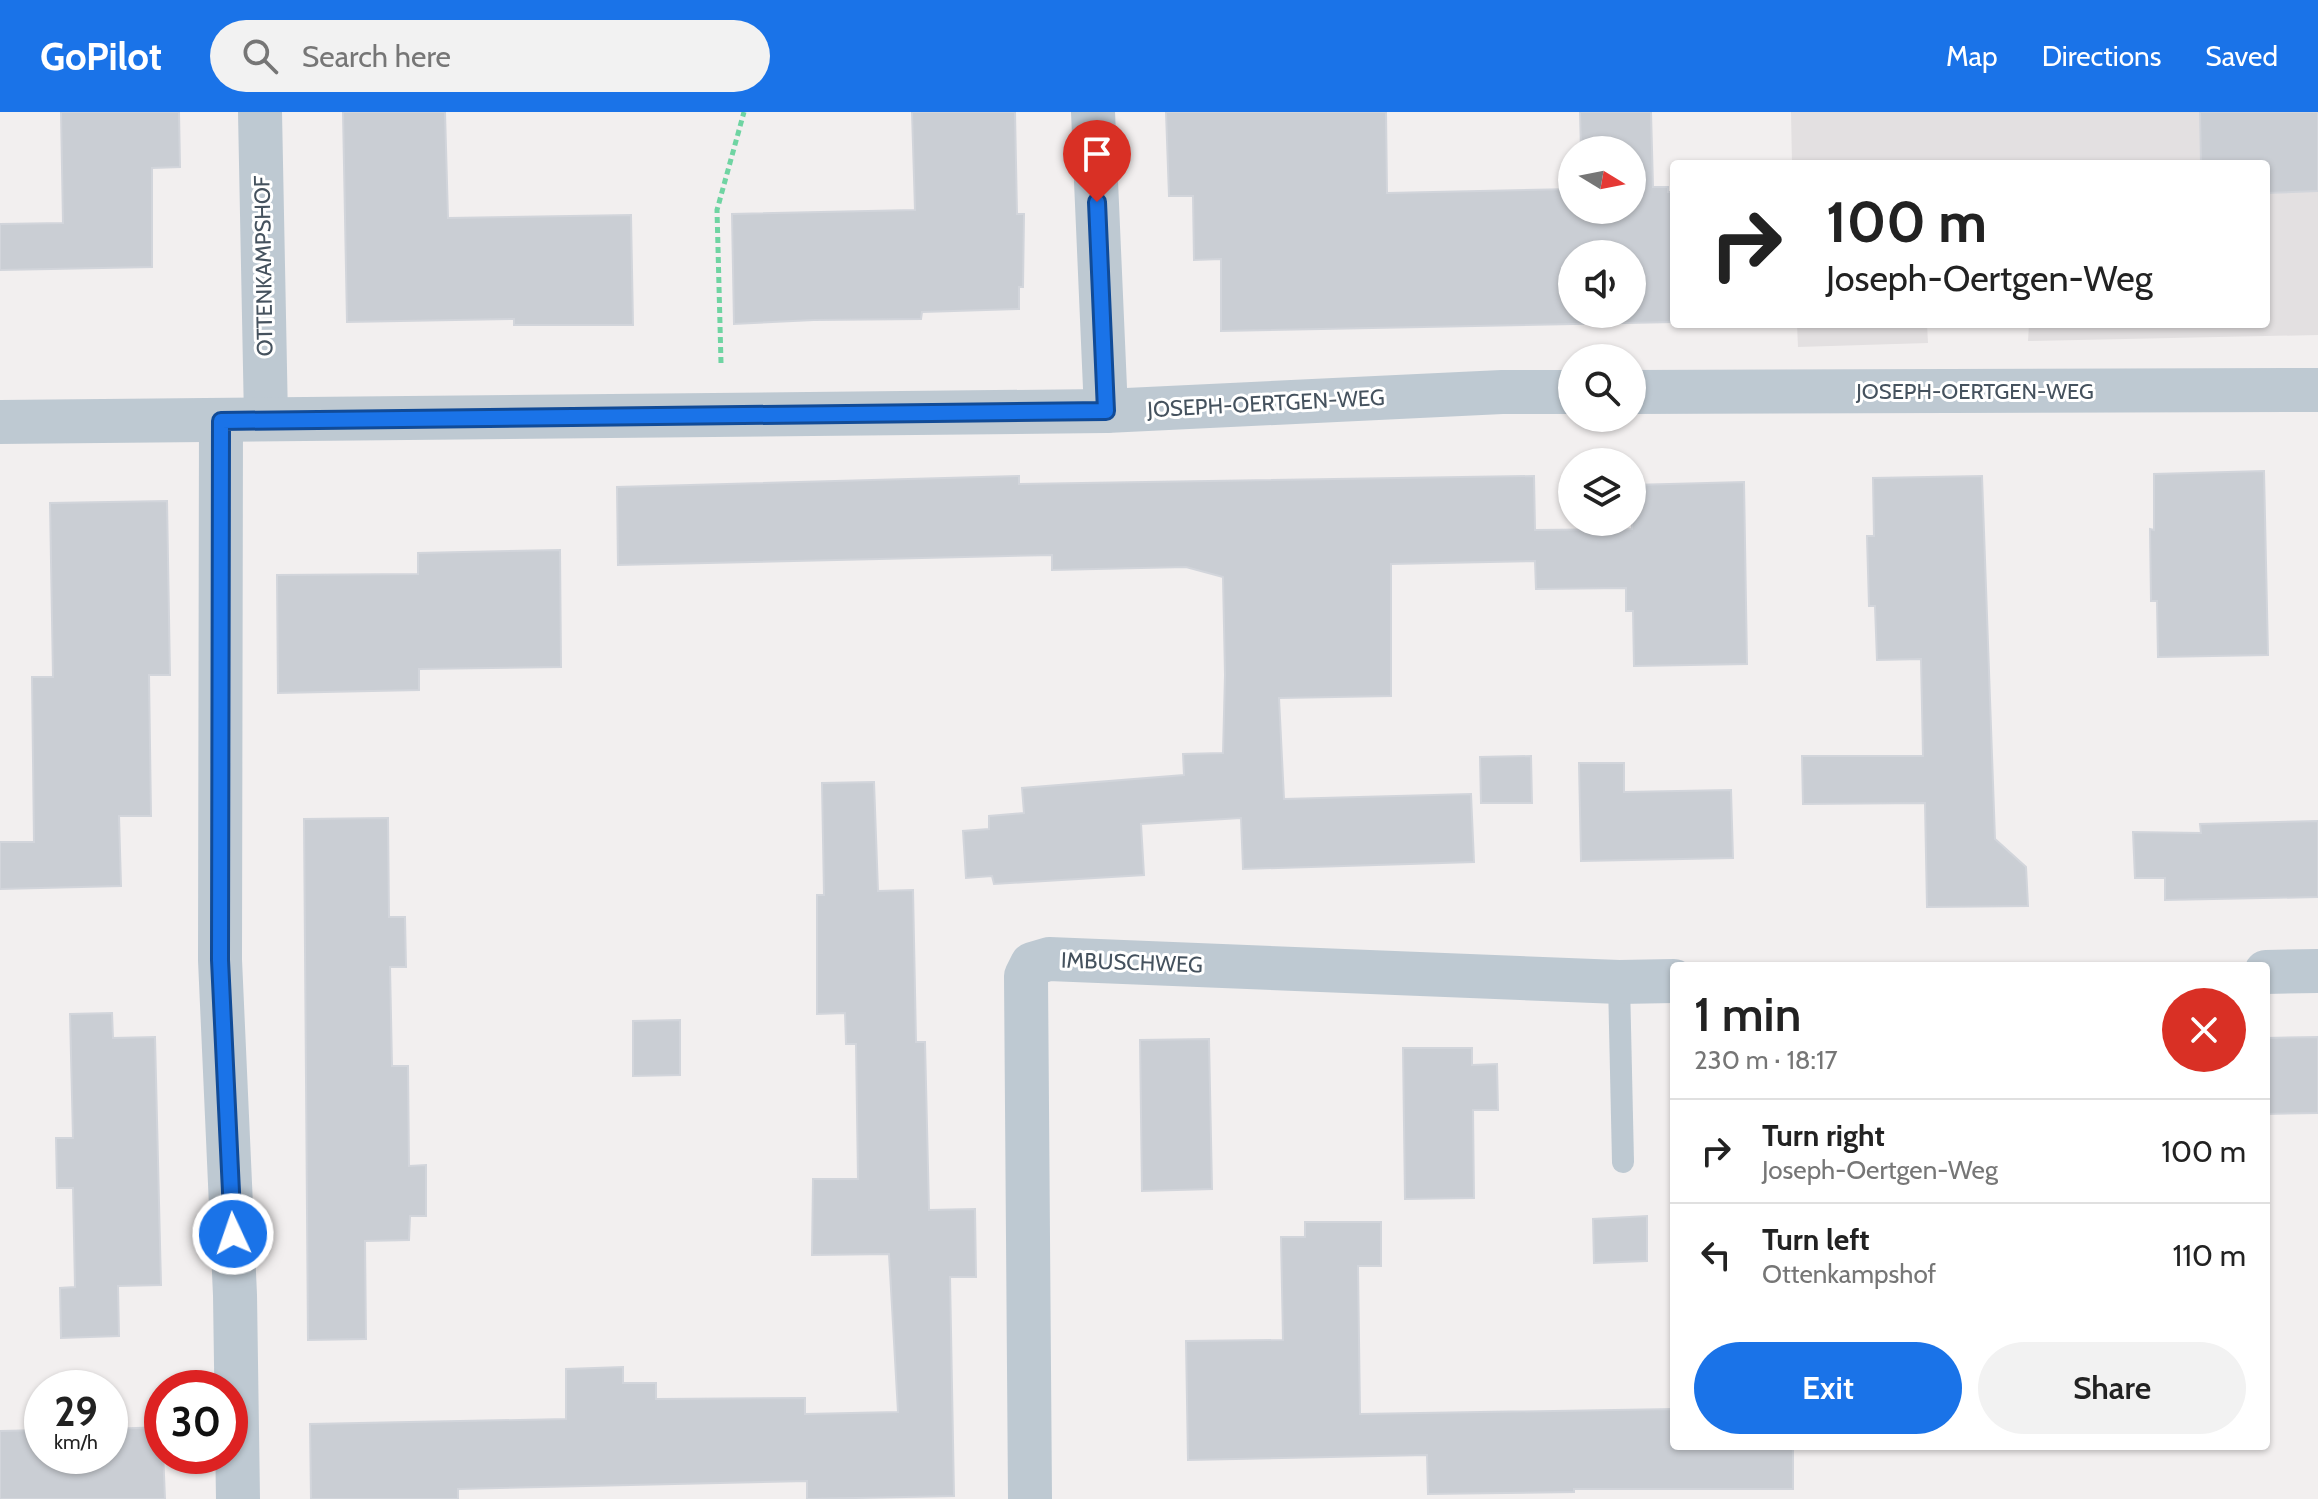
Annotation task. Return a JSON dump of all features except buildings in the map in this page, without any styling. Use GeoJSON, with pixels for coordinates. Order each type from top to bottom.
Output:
{"type":"FeatureCollection","features":[{"type":"Feature","properties":{"kind":"street","name":"OTTENKAMPSHOF"},"geometry":{"type":"LineString","coordinates":[[260,112],[266,419]]}},
{"type":"Feature","properties":{"kind":"street"},"geometry":{"type":"LineString","coordinates":[[1093,112],[1106,411]]}},
{"type":"Feature","properties":{"kind":"street","name":"JOSEPH-OERTGEN-WEG"},"geometry":{"type":"LineString","coordinates":[[1646,392],[2318,390]]}},
{"type":"Feature","properties":{"kind":"street","name":"JOSEPH-OERTGEN-WEG"},"geometry":{"type":"LineString","coordinates":[[0,422],[1106,411],[1558,392]]}},
{"type":"Feature","properties":{"kind":"street"},"geometry":{"type":"LineString","coordinates":[[221,421],[220,960],[235,1295],[238,1499]]}},
{"type":"Feature","properties":{"kind":"street","name":"IMBUSCHWEG"},"geometry":{"type":"LineString","coordinates":[[1030,1499],[1026,976],[1032,964],[1049,959],[1619,982],[1670,981]]}},
{"type":"Feature","properties":{"kind":"street"},"geometry":{"type":"LineString","coordinates":[[2270,972],[2318,971]]}},
{"type":"Feature","properties":{"kind":"lane"},"geometry":{"type":"LineString","coordinates":[[1619,982],[1623,1162]]}},
{"type":"Feature","properties":{"kind":"path"},"geometry":{"type":"LineString","coordinates":[[723,414],[717,210],[744,112]]}},
{"type":"Feature","properties":{"kind":"shaded area"},"geometry":{"type":"Polygon","coordinates":[[[1791,112],[2318,112],[2318,335],[2028,341],[2029,328],[2270,328],[2270,160],[1792,160],[1791,112]]]}},
{"type":"Feature","properties":{"kind":"shaded area"},"geometry":{"type":"Polygon","coordinates":[[[1797,328],[1927,328],[1928,343],[1798,347],[1797,328]]]}},
{"type":"Feature","properties":{"kind":"route"},"geometry":{"type":"LineString","coordinates":[[233,1234],[220,960],[221,421],[1106,411],[1097,202]]}}]}
